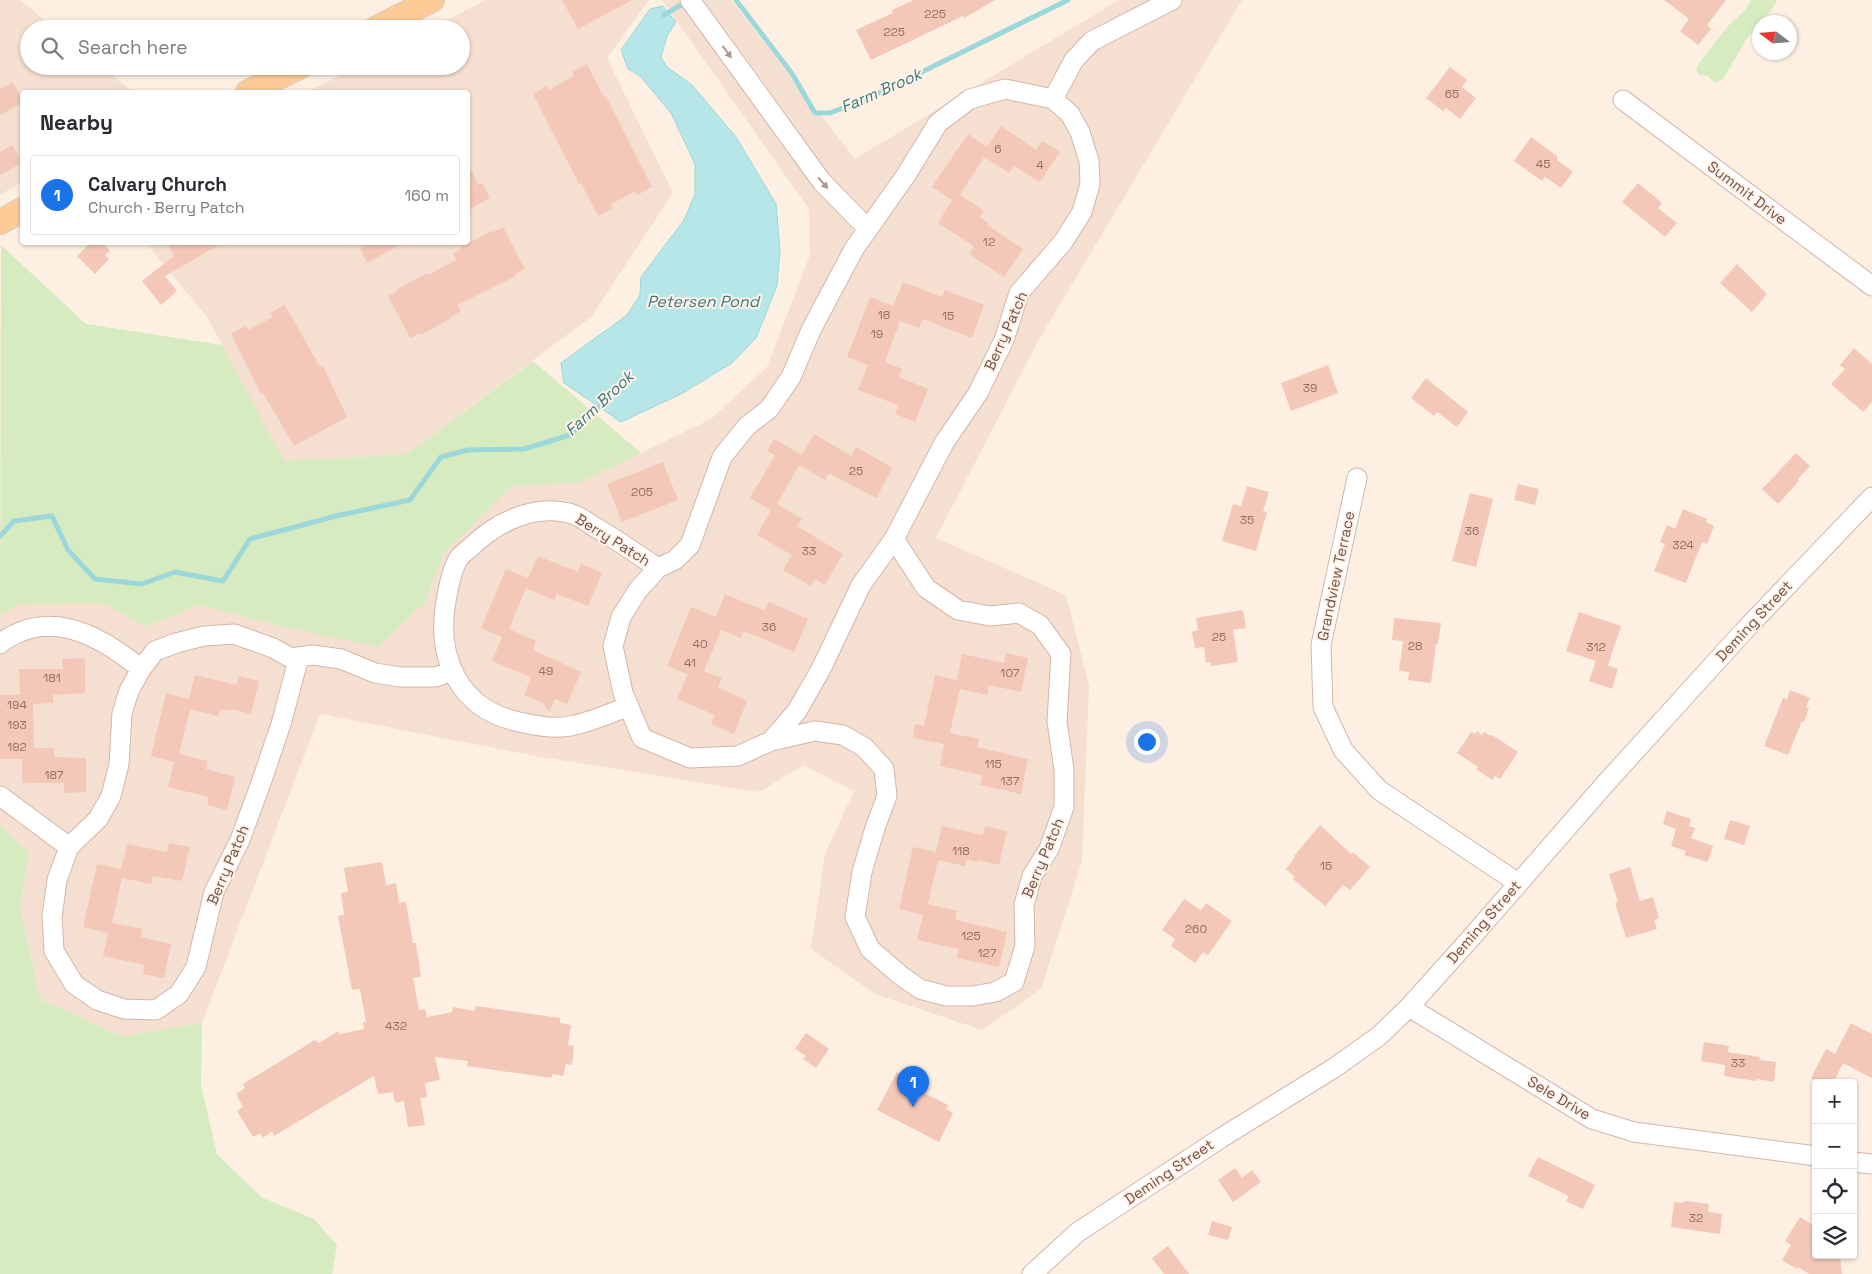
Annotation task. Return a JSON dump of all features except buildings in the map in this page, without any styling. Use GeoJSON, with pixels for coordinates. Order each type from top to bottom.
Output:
{"type":"FeatureCollection","features":[{"type":"Feature","properties":{"kind":"main road"},"geometry":{"type":"LineString","coordinates":[[393,20],[432,0]]}},
{"type":"Feature","properties":{"kind":"main road"},"geometry":{"type":"LineString","coordinates":[[252,90],[283,75]]}},
{"type":"Feature","properties":{"kind":"main road"},"geometry":{"type":"LineString","coordinates":[[0,222],[20,211]]}},
{"type":"Feature","properties":{"kind":"street"},"geometry":{"type":"LineString","coordinates":[[1053,99],[1074,60],[1092,41],[1172,0]]}},
{"type":"Feature","properties":{"kind":"street"},"geometry":{"type":"LineString","coordinates":[[694,6],[822,182],[868,229]]}},
{"type":"Feature","properties":{"kind":"street","name":"Berry Patch"},"geometry":{"type":"LineString","coordinates":[[770,741],[796,711],[821,669],[861,585],[894,539],[944,443],[978,393],[1004,340],[1020,293],[1063,242],[1082,212],[1090,184],[1089,161],[1080,132],[1070,114],[1053,99],[1005,89],[970,99],[938,124],[906,175],[854,249],[815,322],[791,377],[769,409],[747,426],[722,457],[690,546],[674,560],[658,568],[638,590],[621,617],[613,646],[623,693],[642,738],[690,758],[738,756],[770,741],[816,731],[843,735],[864,747],[884,769],[887,796],[862,872],[855,917],[870,949],[920,989],[946,996],[973,996],[995,992],[1014,982],[1025,946],[1024,905],[1032,876],[1049,849],[1064,807],[1064,770],[1057,721],[1061,654],[1040,625],[1019,613],[990,616],[958,610],[926,588],[894,539]]}},
{"type":"Feature","properties":{"kind":"street","name":"Summit Drive"},"geometry":{"type":"LineString","coordinates":[[1623,100],[1872,286]]}},
{"type":"Feature","properties":{"kind":"street","name":"Grandview Terrace"},"geometry":{"type":"LineString","coordinates":[[1358,478],[1320,645],[1323,707],[1343,750],[1379,790],[1518,883]]}},
{"type":"Feature","properties":{"kind":"street","name":"Deming Street"},"geometry":{"type":"LineString","coordinates":[[1032,1274],[1078,1232],[1221,1138],[1334,1068],[1379,1036],[1409,1007],[1743,632],[1872,497]]}},
{"type":"Feature","properties":{"kind":"street","name":"Berry Patch"},"geometry":{"type":"LineString","coordinates":[[629,706],[574,726],[542,727],[504,719],[479,704],[458,683],[446,655],[443,620],[448,588],[459,558],[482,536],[503,522],[548,510],[570,513],[658,568]]}},
{"type":"Feature","properties":{"kind":"street"},"geometry":{"type":"LineString","coordinates":[[0,644],[5,639],[30,628],[56,627],[76,630],[118,650],[141,669]]}},
{"type":"Feature","properties":{"kind":"street","name":"Berry Patch"},"geometry":{"type":"LineString","coordinates":[[299,657],[282,724],[259,789],[240,840],[214,892],[196,967],[178,994],[156,1010],[124,1009],[97,1000],[74,984],[54,951],[52,917],[58,880],[69,847],[98,819],[111,796],[119,764],[122,713],[128,691],[141,669],[155,651],[176,643],[204,636],[234,634],[273,648],[291,658],[313,655],[341,658],[375,673],[400,677],[435,677],[453,671]]}},
{"type":"Feature","properties":{"kind":"street"},"geometry":{"type":"LineString","coordinates":[[0,796],[69,847]]}},
{"type":"Feature","properties":{"kind":"street","name":"Sele Drive"},"geometry":{"type":"LineString","coordinates":[[1409,1007],[1592,1119],[1634,1132],[1812,1155]]}},
{"type":"Feature","properties":{"kind":"street"},"geometry":{"type":"LineString","coordinates":[[1857,1162],[1872,1164]]}},
{"type":"Feature","properties":{"kind":"shaded area"},"geometry":{"type":"Polygon","coordinates":[[[0,0],[20,0],[44,20],[20,20],[20,75],[112,75],[131,90],[20,90],[20,183],[0,195],[0,0]]]}},
{"type":"Feature","properties":{"kind":"shaded area"},"geometry":{"type":"Polygon","coordinates":[[[486,0],[649,0],[607,58],[673,193],[591,317],[407,454],[283,461],[208,318],[148,245],[470,245],[470,90],[311,90],[340,75],[470,75],[470,20],[447,20],[486,0]]]}},
{"type":"Feature","properties":{"kind":"shaded area"},"geometry":{"type":"Polygon","coordinates":[[[662,0],[731,0],[855,159],[1119,0],[1242,0],[1037,343],[936,538],[1066,595],[1089,685],[1082,861],[1041,989],[982,1030],[875,994],[811,949],[825,854],[854,791],[803,765],[759,792],[535,756],[320,714],[202,1023],[121,1036],[40,999],[20,908],[29,852],[0,826],[0,616],[18,604],[103,603],[145,627],[199,605],[289,628],[425,602],[444,553],[512,486],[581,482],[711,419],[767,367],[810,255],[809,209],[662,0]]]}},
{"type":"Feature","properties":{"kind":"green space"},"geometry":{"type":"Polygon","coordinates":[[[1751,0],[1777,0],[1767,15],[1752,15],[1752,33],[1723,79],[1715,83],[1708,76],[1699,75],[1696,69],[1699,63],[1729,25],[1745,10],[1751,0]]]}},
{"type":"Feature","properties":{"kind":"green space"},"geometry":{"type":"Polygon","coordinates":[[[1,245],[86,324],[222,345],[284,461],[407,454],[533,361],[641,453],[581,482],[512,486],[444,553],[425,602],[378,647],[289,628],[199,605],[145,627],[103,603],[18,604],[0,616],[1,245]]]}},
{"type":"Feature","properties":{"kind":"green space"},"geometry":{"type":"Polygon","coordinates":[[[0,826],[29,852],[20,908],[40,999],[121,1036],[202,1023],[201,1085],[217,1154],[261,1197],[314,1219],[337,1245],[332,1274],[0,1274],[0,826]]]}},
{"type":"Feature","properties":{"kind":"water","name":"Petersen Pond"},"geometry":{"type":"Polygon","coordinates":[[[663,6],[676,22],[667,36],[661,57],[667,67],[692,85],[736,137],[776,204],[780,250],[777,286],[756,338],[732,363],[681,394],[621,422],[564,383],[561,363],[627,315],[640,295],[641,277],[684,220],[695,194],[695,164],[671,113],[640,76],[628,69],[621,50],[650,9],[663,6]]]}},
{"type":"Feature","properties":{"kind":"waterway","name":"Farm Brook"},"geometry":{"type":"LineString","coordinates":[[736,0],[793,75],[815,113],[830,113],[871,97],[1068,0]]}},
{"type":"Feature","properties":{"kind":"waterway","name":"Farm Brook"},"geometry":{"type":"LineString","coordinates":[[664,15],[687,1]]}},
{"type":"Feature","properties":{"kind":"waterway","name":"Farm Brook"},"geometry":{"type":"LineString","coordinates":[[0,536],[14,521],[52,516],[68,550],[95,579],[142,584],[175,572],[223,581],[250,539],[336,516],[410,500],[441,457],[468,450],[524,449],[570,435],[604,402]]}},
{"type":"Feature","properties":{"kind":"place","name":"Calvary Church"},"geometry":{"type":"Point","coordinates":[913,1107]}}]}
